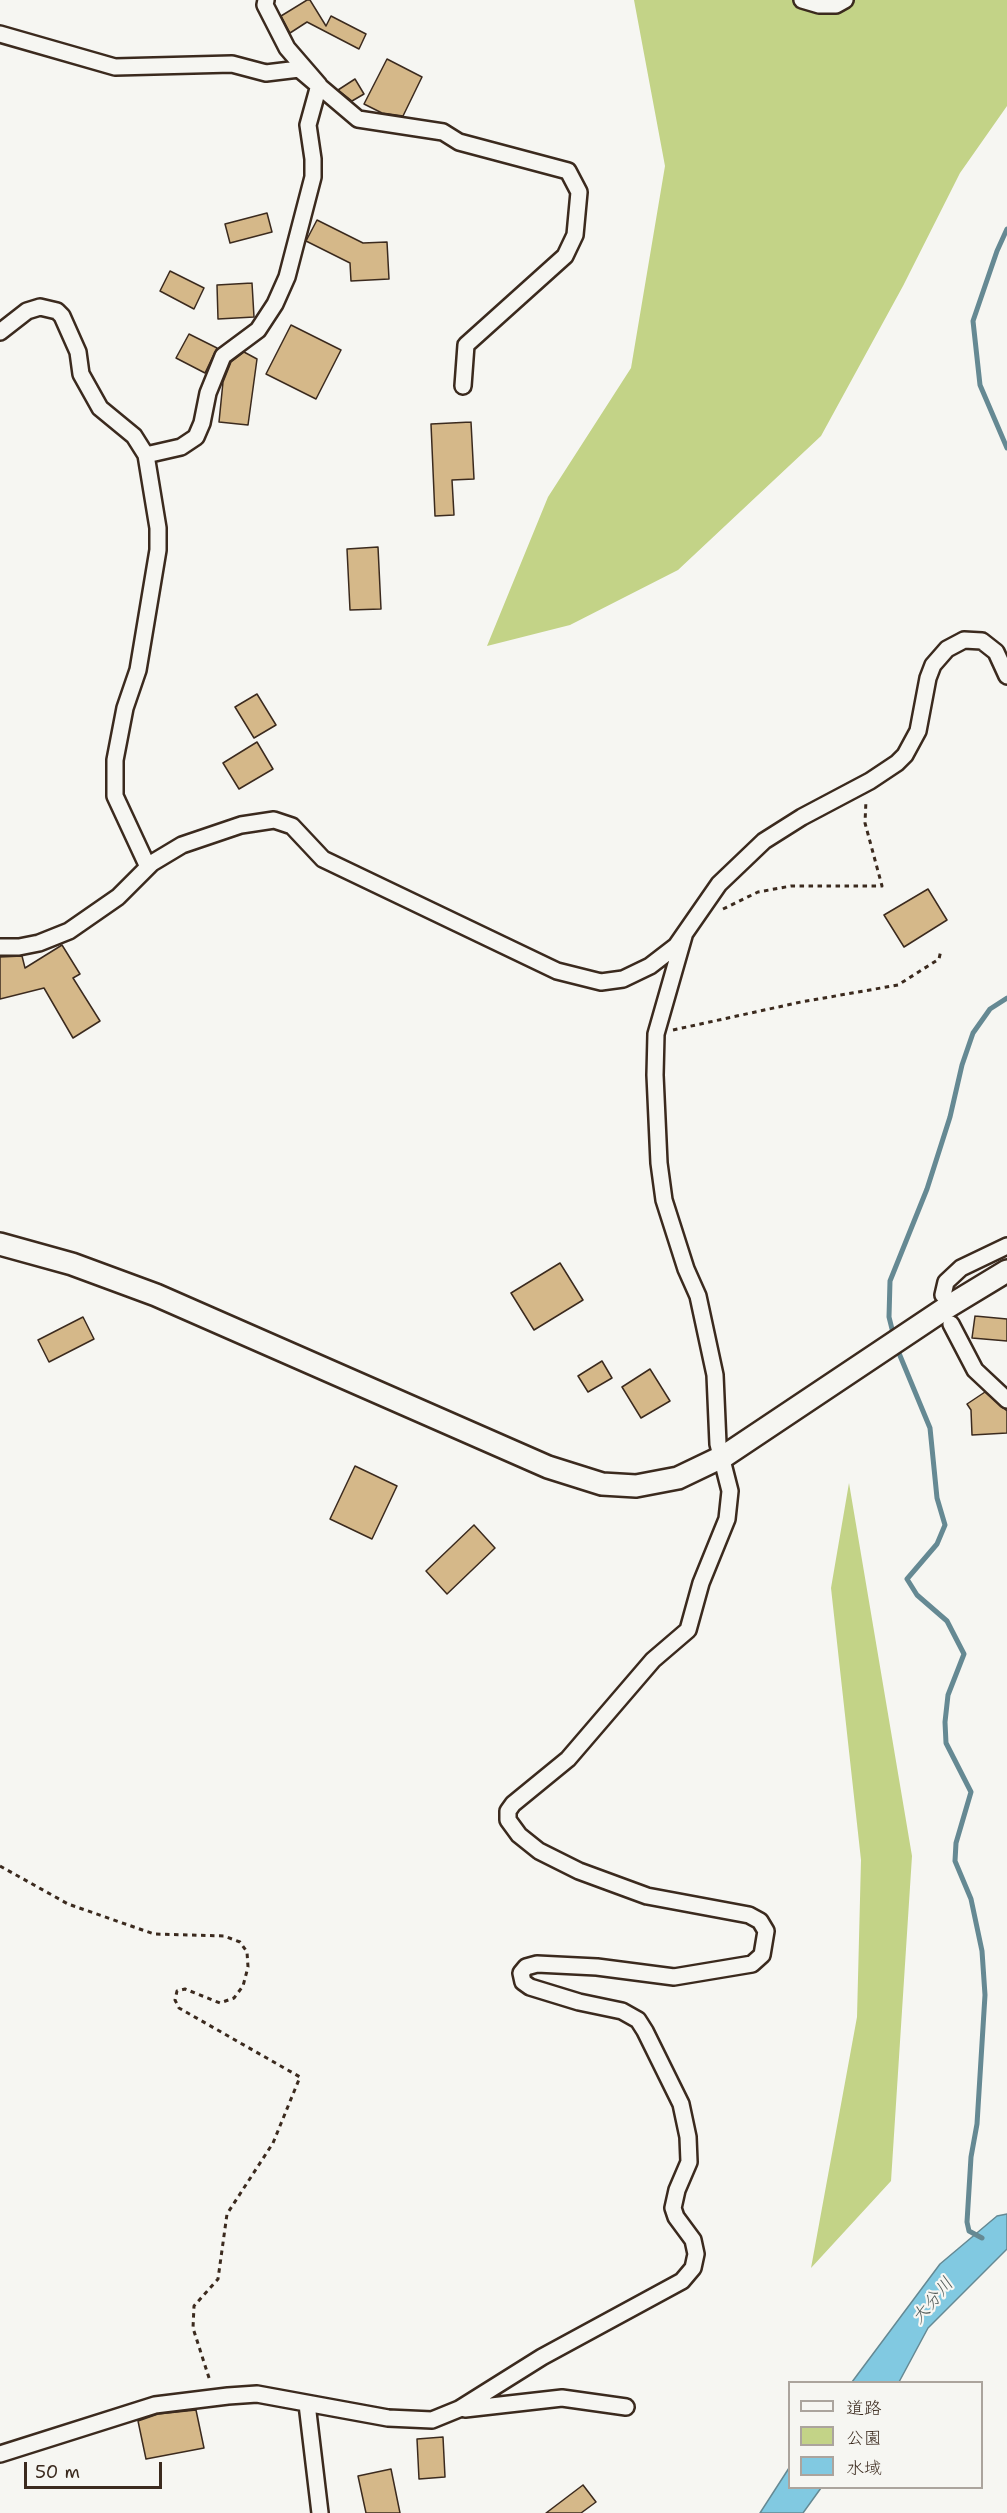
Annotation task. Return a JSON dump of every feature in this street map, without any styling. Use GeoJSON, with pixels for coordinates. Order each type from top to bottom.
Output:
{"type":"FeatureCollection","features":[{"type":"Feature","properties":{"kind":"street"},"geometry":{"type":"LineString","coordinates":[[266,0],[265,5],[287,48],[319,85]]}},
{"type":"Feature","properties":{"kind":"street"},"geometry":{"type":"LineString","coordinates":[[802,0],[819,6],[836,5],[845,0]]}},
{"type":"Feature","properties":{"kind":"street"},"geometry":{"type":"LineString","coordinates":[[0,34],[115,67],[232,64],[266,74],[299,69],[358,119],[443,132],[459,142],[568,171],[579,192],[575,235],[565,256],[466,345],[463,386]]}},
{"type":"Feature","properties":{"kind":"street"},"geometry":{"type":"LineString","coordinates":[[146,455],[181,447],[196,437],[202,423],[208,393],[223,356],[258,330],[275,304],[287,277],[313,177],[308,125],[319,85]]}},
{"type":"Feature","properties":{"kind":"street"},"geometry":{"type":"LineString","coordinates":[[0,332],[27,311],[40,307],[57,310],[78,352],[81,374],[100,408],[134,436],[146,455],[158,528],[158,550],[138,670],[125,708],[117,750],[115,796],[148,867]]}},
{"type":"Feature","properties":{"kind":"street"},"geometry":{"type":"LineString","coordinates":[[0,947],[39,944],[69,931],[118,897],[148,867],[164,855],[196,840],[250,823],[274,820],[292,826],[323,859],[557,971],[586,980],[612,982],[636,974],[667,954],[684,936],[720,884],[764,841],[802,817],[870,781],[897,763],[912,743],[918,730],[931,672],[947,648],[964,640],[982,641],[996,652],[1007,675]]}},
{"type":"Feature","properties":{"kind":"street"},"geometry":{"type":"LineString","coordinates":[[0,2454],[155,2405],[216,2397],[257,2394],[411,2421],[432,2420],[459,2409],[542,2357],[682,2281],[693,2268],[696,2254],[693,2240],[676,2217],[673,2208],[677,2190],[689,2162],[688,2137],[681,2104],[645,2031],[638,2020],[622,2011],[579,2002],[530,1987],[523,1982],[521,1972],[526,1967],[537,1964],[597,1967],[674,1977],[752,1964],[762,1955],[766,1931],[760,1922],[749,1915],[647,1896],[579,1871],[539,1851],[519,1835],[508,1820],[508,1811],[513,1804],[568,1759],[653,1660],[688,1630],[701,1583],[727,1519],[730,1491],[720,1458],[715,1375],[702,1313],[664,1200],[657,1120],[656,1034],[684,936]]}},
{"type":"Feature","properties":{"kind":"street"},"geometry":{"type":"LineString","coordinates":[[0,1244],[72,1264],[156,1296],[548,1467],[586,1480],[624,1486],[647,1485],[678,1478],[740,1447],[946,1309],[1007,1271]]}},
{"type":"Feature","properties":{"kind":"street"},"geometry":{"type":"LineString","coordinates":[[1007,1246],[961,1268],[946,1282],[946,1309],[975,1370],[1007,1400]]}},
{"type":"Feature","properties":{"kind":"street"},"geometry":{"type":"LineString","coordinates":[[459,2409],[562,2398],[626,2407]]}},
{"type":"Feature","properties":{"kind":"street"},"geometry":{"type":"LineString","coordinates":[[307,2404],[320,2513]]}},
{"type":"Feature","properties":{"kind":"path"},"geometry":{"type":"LineString","coordinates":[[720,911],[745,897],[773,888],[803,885],[882,886],[865,822],[870,781]]}},
{"type":"Feature","properties":{"kind":"path"},"geometry":{"type":"LineString","coordinates":[[656,1034],[801,1002],[898,985],[939,959],[941,950]]}},
{"type":"Feature","properties":{"kind":"path"},"geometry":{"type":"LineString","coordinates":[[0,1866],[68,1904],[154,1934],[224,1936],[240,1942],[247,1952],[248,1967],[243,1986],[234,1998],[220,2003],[185,1989],[177,1991],[176,2000],[179,2008],[300,2077],[273,2143],[227,2214],[218,2279],[194,2306],[193,2328],[216,2397]]}},
{"type":"Feature","properties":{"kind":"green space"},"geometry":{"type":"Polygon","coordinates":[[[634,0],[1007,0],[1007,106],[960,173],[903,286],[821,436],[678,570],[570,625],[487,646],[548,497],[631,368],[665,166],[634,0]]]}},
{"type":"Feature","properties":{"kind":"green space"},"geometry":{"type":"Polygon","coordinates":[[[849,1483],[912,1856],[891,2181],[811,2268],[857,2017],[861,1860],[831,1588],[849,1483]]]}},
{"type":"Feature","properties":{"kind":"water","name":"大分川"},"geometry":{"type":"Polygon","coordinates":[[[1007,2214],[1007,2249],[928,2328],[900,2381],[853,2381],[940,2264],[997,2216],[1007,2214]]]}},
{"type":"Feature","properties":{"kind":"water"},"geometry":{"type":"Polygon","coordinates":[[[788,2470],[788,2489],[820,2489],[803,2513],[760,2513],[788,2470]]]}},
{"type":"Feature","properties":{"kind":"building"},"geometry":{"type":"Polygon","coordinates":[[[310,0],[326,26],[331,16],[366,34],[359,49],[307,22],[290,33],[281,16],[310,0]]]}},
{"type":"Feature","properties":{"kind":"building"},"geometry":{"type":"Polygon","coordinates":[[[387,59],[422,77],[403,116],[382,113],[364,104],[387,59]]]}},
{"type":"Feature","properties":{"kind":"building"},"geometry":{"type":"Polygon","coordinates":[[[355,79],[364,94],[352,101],[338,90],[355,79]]]}},
{"type":"Feature","properties":{"kind":"building"},"geometry":{"type":"Polygon","coordinates":[[[267,213],[272,232],[230,243],[225,224],[267,213]]]}},
{"type":"Feature","properties":{"kind":"building"},"geometry":{"type":"Polygon","coordinates":[[[317,220],[363,243],[387,242],[389,279],[351,281],[350,263],[306,241],[317,220]]]}},
{"type":"Feature","properties":{"kind":"building"},"geometry":{"type":"Polygon","coordinates":[[[170,271],[204,288],[194,309],[160,291],[170,271]]]}},
{"type":"Feature","properties":{"kind":"building"},"geometry":{"type":"Polygon","coordinates":[[[252,283],[254,317],[218,319],[217,285],[252,283]]]}},
{"type":"Feature","properties":{"kind":"building"},"geometry":{"type":"Polygon","coordinates":[[[291,325],[341,350],[316,399],[266,374],[291,325]]]}},
{"type":"Feature","properties":{"kind":"building"},"geometry":{"type":"Polygon","coordinates":[[[189,334],[217,348],[205,373],[176,358],[189,334]]]}},
{"type":"Feature","properties":{"kind":"building"},"geometry":{"type":"Polygon","coordinates":[[[244,352],[257,359],[248,425],[219,422],[223,382],[231,362],[244,352]]]}},
{"type":"Feature","properties":{"kind":"building"},"geometry":{"type":"Polygon","coordinates":[[[471,422],[474,479],[452,480],[454,515],[435,516],[431,424],[471,422]]]}},
{"type":"Feature","properties":{"kind":"building"},"geometry":{"type":"Polygon","coordinates":[[[378,547],[381,609],[350,610],[347,549],[378,547]]]}},
{"type":"Feature","properties":{"kind":"building"},"geometry":{"type":"Polygon","coordinates":[[[257,694],[276,725],[254,738],[235,707],[257,694]]]}},
{"type":"Feature","properties":{"kind":"building"},"geometry":{"type":"Polygon","coordinates":[[[257,742],[273,769],[239,789],[223,763],[257,742]]]}},
{"type":"Feature","properties":{"kind":"building"},"geometry":{"type":"Polygon","coordinates":[[[928,889],[947,920],[904,947],[884,915],[928,889]]]}},
{"type":"Feature","properties":{"kind":"building"},"geometry":{"type":"Polygon","coordinates":[[[62,945],[80,974],[73,978],[100,1021],[73,1038],[44,988],[0,999],[0,957],[22,956],[25,968],[62,945]]]}},
{"type":"Feature","properties":{"kind":"building"},"geometry":{"type":"Polygon","coordinates":[[[560,1263],[583,1300],[534,1330],[511,1293],[560,1263]]]}},
{"type":"Feature","properties":{"kind":"building"},"geometry":{"type":"Polygon","coordinates":[[[975,1316],[1007,1319],[1007,1341],[972,1338],[975,1316]]]}},
{"type":"Feature","properties":{"kind":"building"},"geometry":{"type":"Polygon","coordinates":[[[83,1317],[94,1339],[49,1362],[38,1340],[83,1317]]]}},
{"type":"Feature","properties":{"kind":"building"},"geometry":{"type":"Polygon","coordinates":[[[602,1361],[612,1378],[588,1392],[578,1376],[602,1361]]]}},
{"type":"Feature","properties":{"kind":"building"},"geometry":{"type":"Polygon","coordinates":[[[650,1369],[670,1401],[641,1418],[622,1387],[650,1369]]]}},
{"type":"Feature","properties":{"kind":"building"},"geometry":{"type":"Polygon","coordinates":[[[985,1392],[1007,1411],[1007,1433],[972,1435],[971,1410],[967,1404],[985,1392]]]}},
{"type":"Feature","properties":{"kind":"building"},"geometry":{"type":"Polygon","coordinates":[[[355,1466],[397,1486],[372,1539],[330,1519],[355,1466]]]}},
{"type":"Feature","properties":{"kind":"building"},"geometry":{"type":"Polygon","coordinates":[[[474,1525],[495,1548],[447,1594],[426,1571],[474,1525]]]}},
{"type":"Feature","properties":{"kind":"building"},"geometry":{"type":"Polygon","coordinates":[[[196,2410],[204,2448],[146,2459],[138,2421],[158,2414],[196,2410]]]}},
{"type":"Feature","properties":{"kind":"building"},"geometry":{"type":"Polygon","coordinates":[[[443,2437],[445,2477],[419,2479],[417,2439],[443,2437]]]}},
{"type":"Feature","properties":{"kind":"building"},"geometry":{"type":"Polygon","coordinates":[[[391,2469],[400,2513],[366,2513],[358,2476],[391,2469]]]}},
{"type":"Feature","properties":{"kind":"building"},"geometry":{"type":"Polygon","coordinates":[[[583,2485],[596,2502],[581,2513],[546,2513],[583,2485]]]}},
{"type":"Feature","properties":{"kind":"waterway"},"geometry":{"type":"LineString","coordinates":[[1007,229],[973,321],[980,385],[1007,448]]}},
{"type":"Feature","properties":{"kind":"waterway"},"geometry":{"type":"LineString","coordinates":[[894,1337],[889,1317],[890,1281],[927,1189],[973,1033],[990,1009],[1007,998]]}},
{"type":"Feature","properties":{"kind":"waterway"},"geometry":{"type":"LineString","coordinates":[[896,1346],[930,1428],[937,1498],[945,1525],[937,1544],[907,1579],[917,1595],[947,1621],[964,1654],[948,1695],[945,1722],[946,1743],[971,1792],[956,1843],[955,1861],[971,1899],[982,1951],[985,1995],[977,2124],[971,2157],[967,2222],[969,2231],[982,2238]]}}]}
